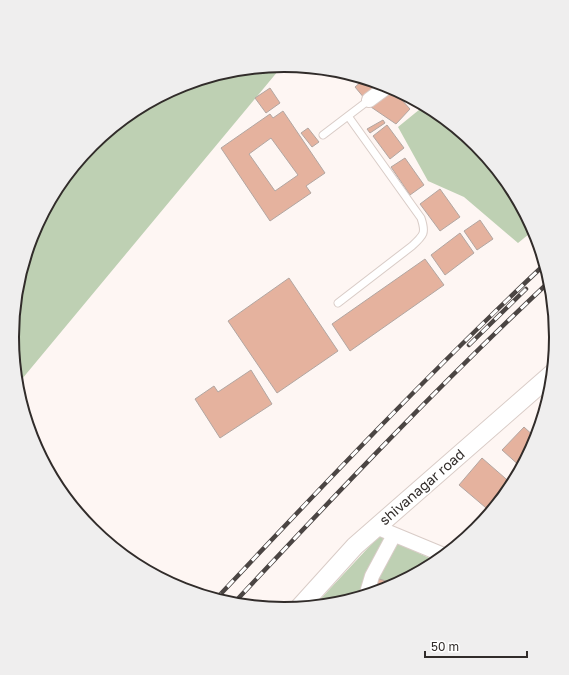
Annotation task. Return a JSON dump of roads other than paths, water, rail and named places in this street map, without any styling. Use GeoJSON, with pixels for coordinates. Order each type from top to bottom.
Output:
{"type":"FeatureCollection","features":[{"type":"Feature","properties":{"kind":"street"},"geometry":{"type":"LineString","coordinates":[[369,100],[382,90]]}},
{"type":"Feature","properties":{"kind":"street","name":"shivanagar road"},"geometry":{"type":"LineString","coordinates":[[304,602],[354,546],[547,378]]}},
{"type":"Feature","properties":{"kind":"street"},"geometry":{"type":"LineString","coordinates":[[376,527],[439,553]]}},
{"type":"Feature","properties":{"kind":"street"},"geometry":{"type":"LineString","coordinates":[[368,590],[372,576],[394,535]]}},
{"type":"Feature","properties":{"kind":"lane"},"geometry":{"type":"LineString","coordinates":[[323,135],[369,100]]}},
{"type":"Feature","properties":{"kind":"lane"},"geometry":{"type":"LineString","coordinates":[[338,303],[412,246],[421,238],[424,229],[421,218],[348,116]]}},
{"type":"Feature","properties":{"kind":"railway"},"geometry":{"type":"LineString","coordinates":[[220,595],[419,387],[541,268]]}},
{"type":"Feature","properties":{"kind":"railway"},"geometry":{"type":"LineString","coordinates":[[238,599],[429,399],[545,286]]}},
{"type":"Feature","properties":{"kind":"railway"},"geometry":{"type":"LineString","coordinates":[[469,345],[526,289]]}}]}
